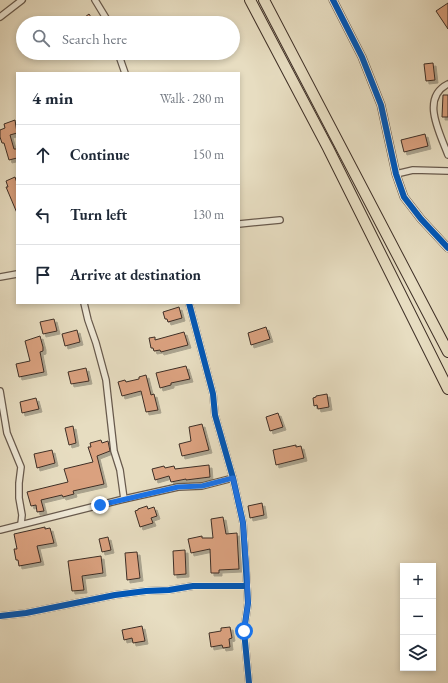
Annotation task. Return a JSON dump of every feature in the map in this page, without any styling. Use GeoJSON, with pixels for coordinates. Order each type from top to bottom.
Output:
{"type":"FeatureCollection","features":[{"type":"Feature","properties":{"kind":"highway"},"geometry":{"type":"LineString","coordinates":[[250,0],[328,148],[448,389]]}},
{"type":"Feature","properties":{"kind":"highway"},"geometry":{"type":"LineString","coordinates":[[264,0],[448,352]]}},
{"type":"Feature","properties":{"kind":"street"},"geometry":{"type":"LineString","coordinates":[[0,17],[22,0]]}},
{"type":"Feature","properties":{"kind":"street"},"geometry":{"type":"LineString","coordinates":[[95,0],[105,16]]}},
{"type":"Feature","properties":{"kind":"street"},"geometry":{"type":"LineString","coordinates":[[333,0],[362,57],[381,105],[391,145],[396,174],[404,197],[421,219],[448,248]]}},
{"type":"Feature","properties":{"kind":"street"},"geometry":{"type":"LineString","coordinates":[[120,60],[125,72]]}},
{"type":"Feature","properties":{"kind":"street"},"geometry":{"type":"LineString","coordinates":[[448,84],[440,89],[436,94],[432,107],[436,125],[448,155]]}},
{"type":"Feature","properties":{"kind":"street"},"geometry":{"type":"LineString","coordinates":[[396,174],[413,170],[448,171]]}},
{"type":"Feature","properties":{"kind":"street"},"geometry":{"type":"LineString","coordinates":[[240,224],[280,220]]}},
{"type":"Feature","properties":{"kind":"street"},"geometry":{"type":"LineString","coordinates":[[0,277],[16,274]]}},
{"type":"Feature","properties":{"kind":"street"},"geometry":{"type":"LineString","coordinates":[[84,304],[106,380],[114,451],[120,470],[124,499]]}},
{"type":"Feature","properties":{"kind":"street"},"geometry":{"type":"LineString","coordinates":[[189,304],[213,394],[215,415],[233,478],[243,523],[248,603],[244,631],[249,683]]}},
{"type":"Feature","properties":{"kind":"street"},"geometry":{"type":"LineString","coordinates":[[0,391],[7,433],[21,467],[19,498],[22,515],[21,524]]}},
{"type":"Feature","properties":{"kind":"street"},"geometry":{"type":"LineString","coordinates":[[0,530],[124,499],[178,487],[202,486],[233,478]]}},
{"type":"Feature","properties":{"kind":"street"},"geometry":{"type":"LineString","coordinates":[[0,616],[26,614],[115,595],[146,591],[169,590],[193,586],[247,586]]}},
{"type":"Feature","properties":{"kind":"building"},"geometry":{"type":"Polygon","coordinates":[[[448,3],[448,29],[436,11],[448,3]]]}},
{"type":"Feature","properties":{"kind":"building"},"geometry":{"type":"Polygon","coordinates":[[[433,63],[435,80],[426,81],[424,64],[433,63]]]}},
{"type":"Feature","properties":{"kind":"building"},"geometry":{"type":"Polygon","coordinates":[[[443,95],[448,95],[448,117],[442,117],[443,95]]]}},
{"type":"Feature","properties":{"kind":"building"},"geometry":{"type":"Polygon","coordinates":[[[15,120],[16,133],[10,135],[14,149],[16,149],[16,158],[9,160],[4,143],[2,143],[0,137],[0,130],[5,128],[4,124],[15,120]]]}},
{"type":"Feature","properties":{"kind":"building"},"geometry":{"type":"Polygon","coordinates":[[[425,134],[428,146],[404,152],[401,140],[425,134]]]}},
{"type":"Feature","properties":{"kind":"building"},"geometry":{"type":"Polygon","coordinates":[[[15,177],[16,211],[6,187],[8,187],[6,181],[15,177]]]}},
{"type":"Feature","properties":{"kind":"building"},"geometry":{"type":"Polygon","coordinates":[[[179,307],[182,318],[168,322],[167,319],[165,319],[163,312],[179,307]]]}},
{"type":"Feature","properties":{"kind":"building"},"geometry":{"type":"Polygon","coordinates":[[[54,319],[57,331],[43,334],[40,322],[54,319]]]}},
{"type":"Feature","properties":{"kind":"building"},"geometry":{"type":"Polygon","coordinates":[[[266,327],[270,339],[251,345],[248,333],[266,327]]]}},
{"type":"Feature","properties":{"kind":"building"},"geometry":{"type":"Polygon","coordinates":[[[77,330],[80,342],[65,346],[62,334],[77,330]]]}},
{"type":"Feature","properties":{"kind":"building"},"geometry":{"type":"Polygon","coordinates":[[[184,332],[188,345],[161,352],[160,350],[154,351],[153,348],[151,348],[149,338],[155,337],[155,340],[184,332]]]}},
{"type":"Feature","properties":{"kind":"building"},"geometry":{"type":"Polygon","coordinates":[[[40,336],[43,351],[40,352],[44,372],[19,377],[16,364],[30,361],[25,341],[40,336]]]}},
{"type":"Feature","properties":{"kind":"building"},"geometry":{"type":"Polygon","coordinates":[[[186,366],[190,379],[171,383],[171,385],[160,388],[156,373],[186,366]]]}},
{"type":"Feature","properties":{"kind":"building"},"geometry":{"type":"Polygon","coordinates":[[[86,368],[89,381],[71,384],[68,372],[86,368]]]}},
{"type":"Feature","properties":{"kind":"building"},"geometry":{"type":"Polygon","coordinates":[[[146,375],[151,395],[154,394],[158,410],[146,412],[141,391],[122,396],[118,382],[139,379],[139,377],[146,375]]]}},
{"type":"Feature","properties":{"kind":"building"},"geometry":{"type":"Polygon","coordinates":[[[327,394],[329,407],[318,409],[317,405],[314,406],[313,398],[327,394]]]}},
{"type":"Feature","properties":{"kind":"building"},"geometry":{"type":"Polygon","coordinates":[[[36,398],[39,409],[22,413],[20,402],[36,398]]]}},
{"type":"Feature","properties":{"kind":"building"},"geometry":{"type":"Polygon","coordinates":[[[278,413],[283,427],[270,431],[266,417],[278,413]]]}},
{"type":"Feature","properties":{"kind":"building"},"geometry":{"type":"Polygon","coordinates":[[[202,424],[209,450],[182,456],[179,444],[191,441],[189,427],[202,424]]]}},
{"type":"Feature","properties":{"kind":"building"},"geometry":{"type":"Polygon","coordinates":[[[73,426],[76,443],[69,445],[65,428],[73,426]]]}},
{"type":"Feature","properties":{"kind":"building"},"geometry":{"type":"Polygon","coordinates":[[[101,440],[102,443],[108,441],[110,451],[97,456],[104,484],[73,491],[74,494],[63,497],[62,495],[41,500],[44,511],[37,512],[36,505],[31,506],[27,492],[68,482],[64,469],[93,462],[88,447],[91,447],[90,443],[101,440]]]}},
{"type":"Feature","properties":{"kind":"building"},"geometry":{"type":"Polygon","coordinates":[[[296,445],[296,447],[301,446],[304,458],[276,465],[273,450],[296,445]]]}},
{"type":"Feature","properties":{"kind":"building"},"geometry":{"type":"Polygon","coordinates":[[[52,450],[55,463],[37,468],[34,454],[52,450]]]}},
{"type":"Feature","properties":{"kind":"building"},"geometry":{"type":"Polygon","coordinates":[[[209,465],[210,477],[171,482],[169,476],[155,480],[152,469],[164,466],[165,468],[174,466],[175,469],[209,465]]]}},
{"type":"Feature","properties":{"kind":"building"},"geometry":{"type":"Polygon","coordinates":[[[262,503],[264,515],[250,518],[248,506],[262,503]]]}},
{"type":"Feature","properties":{"kind":"building"},"geometry":{"type":"Polygon","coordinates":[[[147,506],[148,509],[154,507],[157,516],[151,518],[153,523],[140,527],[135,511],[147,506]]]}},
{"type":"Feature","properties":{"kind":"building"},"geometry":{"type":"Polygon","coordinates":[[[223,517],[226,534],[237,533],[239,569],[219,570],[219,573],[211,573],[210,549],[191,553],[188,539],[202,536],[202,538],[213,538],[211,519],[223,517]]]}},
{"type":"Feature","properties":{"kind":"building"},"geometry":{"type":"Polygon","coordinates":[[[45,527],[45,529],[50,528],[54,543],[37,546],[41,562],[19,566],[14,549],[17,549],[14,534],[45,527]]]}},
{"type":"Feature","properties":{"kind":"building"},"geometry":{"type":"Polygon","coordinates":[[[108,537],[111,550],[102,552],[99,539],[108,537]]]}},
{"type":"Feature","properties":{"kind":"building"},"geometry":{"type":"Polygon","coordinates":[[[185,550],[186,574],[174,575],[173,551],[185,550]]]}},
{"type":"Feature","properties":{"kind":"building"},"geometry":{"type":"Polygon","coordinates":[[[137,552],[140,578],[127,580],[125,553],[137,552]]]}},
{"type":"Feature","properties":{"kind":"building"},"geometry":{"type":"Polygon","coordinates":[[[101,556],[103,573],[82,576],[84,590],[72,591],[68,561],[101,556]]]}},
{"type":"Feature","properties":{"kind":"building"},"geometry":{"type":"Polygon","coordinates":[[[142,626],[145,641],[133,643],[132,638],[124,640],[122,630],[142,626]]]}},
{"type":"Feature","properties":{"kind":"building"},"geometry":{"type":"Polygon","coordinates":[[[230,627],[232,638],[229,639],[230,647],[223,648],[222,645],[211,647],[209,633],[221,631],[221,628],[230,627]]]}},
{"type":"Feature","properties":{"kind":"cycle path"},"geometry":{"type":"LineString","coordinates":[[333,0],[362,57],[381,105],[396,174],[404,197],[421,219],[448,248]]}},
{"type":"Feature","properties":{"kind":"cycle path"},"geometry":{"type":"LineString","coordinates":[[189,304],[213,394],[215,415],[233,478],[243,523],[248,603],[244,631],[249,683]]}},
{"type":"Feature","properties":{"kind":"cycle path"},"geometry":{"type":"LineString","coordinates":[[0,616],[26,613],[115,595],[146,591],[169,590],[193,586],[247,586]]}},
{"type":"Feature","properties":{"kind":"route"},"geometry":{"type":"LineString","coordinates":[[100,505],[178,487],[202,486],[233,478],[243,523],[247,570],[248,603],[244,631]]}}]}
